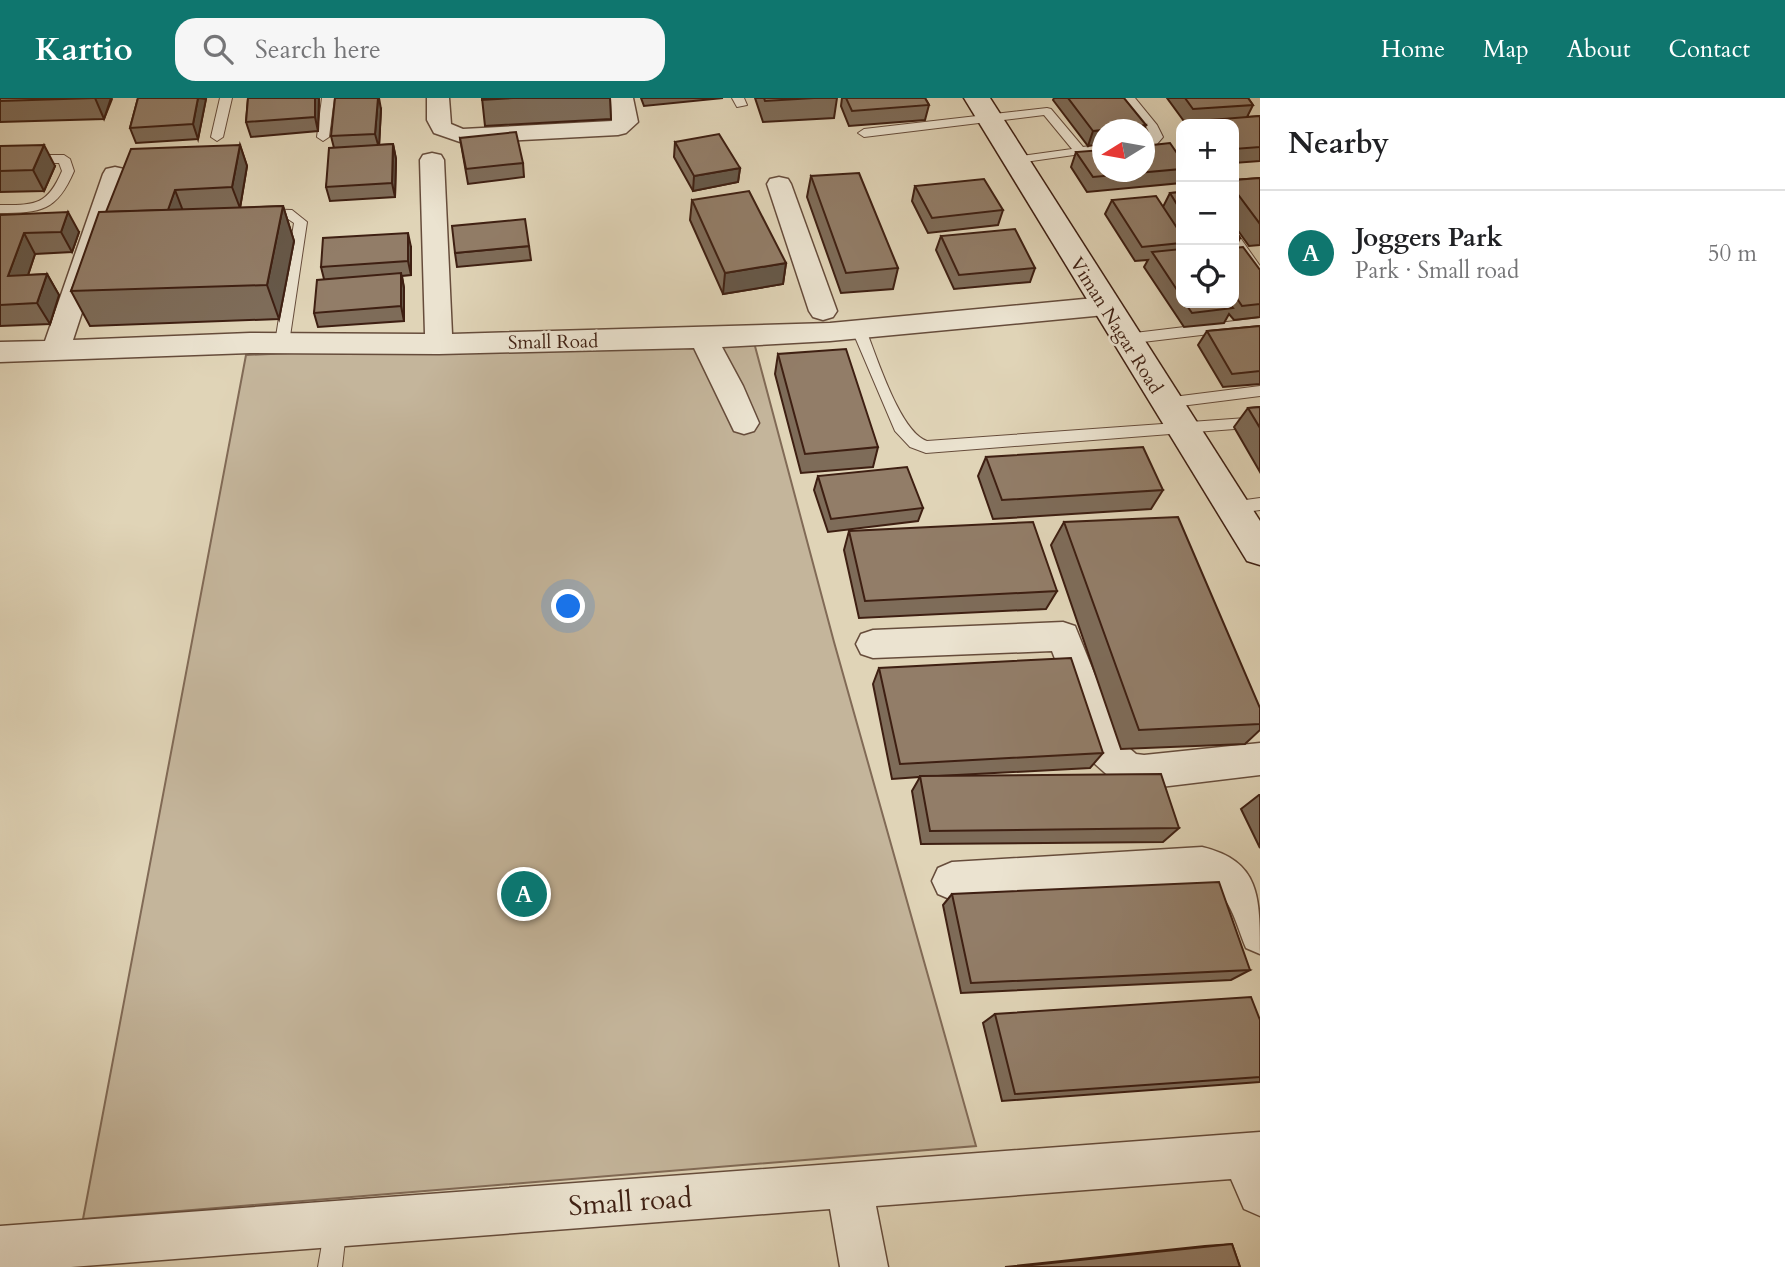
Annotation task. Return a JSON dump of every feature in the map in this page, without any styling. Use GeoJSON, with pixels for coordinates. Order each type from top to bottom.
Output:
{"type":"FeatureCollection","features":[{"type":"Feature","properties":{"kind":"street"},"geometry":{"type":"LineString","coordinates":[[438,98],[438,124],[446,133],[463,136],[618,128],[626,122],[622,98]]}},
{"type":"Feature","properties":{"kind":"street","name":"Viman Nagar Road"},"geometry":{"type":"LineString","coordinates":[[983,108],[1181,428],[1246,506],[1260,551]]}},
{"type":"Feature","properties":{"kind":"street"},"geometry":{"type":"LineString","coordinates":[[432,160],[439,344]]}},
{"type":"Feature","properties":{"kind":"street"},"geometry":{"type":"LineString","coordinates":[[56,351],[115,174]]}},
{"type":"Feature","properties":{"kind":"street"},"geometry":{"type":"LineString","coordinates":[[779,184],[826,322]]}},
{"type":"Feature","properties":{"kind":"street","name":"Small Road"},"geometry":{"type":"LineString","coordinates":[[0,352],[282,344],[439,344],[703,338],[826,322],[859,330],[1105,306]]}},
{"type":"Feature","properties":{"kind":"street"},"geometry":{"type":"LineString","coordinates":[[703,338],[729,386],[744,423]]}},
{"type":"Feature","properties":{"kind":"street"},"geometry":{"type":"LineString","coordinates":[[873,644],[1063,636],[1108,752],[1126,768],[1144,772],[1260,759]]}},
{"type":"Feature","properties":{"kind":"street"},"geometry":{"type":"LineString","coordinates":[[952,881],[1202,865],[1217,867],[1232,876],[1243,892],[1260,934]]}},
{"type":"Feature","properties":{"kind":"street","name":"Small road"},"geometry":{"type":"LineString","coordinates":[[0,1249],[333,1245],[849,1185],[1255,1168]]}},
{"type":"Feature","properties":{"kind":"street"},"geometry":{"type":"LineString","coordinates":[[849,1185],[864,1267]]}},
{"type":"Feature","properties":{"kind":"lane"},"geometry":{"type":"LineString","coordinates":[[217,137],[226,98]]}},
{"type":"Feature","properties":{"kind":"lane"},"geometry":{"type":"LineString","coordinates":[[323,137],[328,98]]}},
{"type":"Feature","properties":{"kind":"lane"},"geometry":{"type":"LineString","coordinates":[[1129,98],[1146,119]]}},
{"type":"Feature","properties":{"kind":"lane"},"geometry":{"type":"LineString","coordinates":[[864,133],[983,108],[1048,111],[1080,151]]}},
{"type":"Feature","properties":{"kind":"lane"},"geometry":{"type":"LineString","coordinates":[[1015,161],[1092,149]]}},
{"type":"Feature","properties":{"kind":"lane"},"geometry":{"type":"LineString","coordinates":[[0,159],[64,159],[68,171],[57,196],[50,202],[27,209],[0,209]]}},
{"type":"Feature","properties":{"kind":"lane"},"geometry":{"type":"LineString","coordinates":[[244,214],[288,214],[301,222],[282,344]]}},
{"type":"Feature","properties":{"kind":"lane"},"geometry":{"type":"LineString","coordinates":[[1238,245],[1260,275]]}},
{"type":"Feature","properties":{"kind":"lane"},"geometry":{"type":"LineString","coordinates":[[1126,339],[1260,323]]}},
{"type":"Feature","properties":{"kind":"lane"},"geometry":{"type":"LineString","coordinates":[[859,330],[900,427],[915,443],[938,447],[1260,422]]}},
{"type":"Feature","properties":{"kind":"lane"},"geometry":{"type":"LineString","coordinates":[[1165,402],[1260,391]]}},
{"type":"Feature","properties":{"kind":"shaded area"},"geometry":{"type":"Polygon","coordinates":[[[752,335],[834,642],[976,1146],[83,1219],[246,355],[752,335]]]}},
{"type":"Feature","properties":{"kind":"building"},"geometry":{"type":"Polygon","coordinates":[[[0,98],[95,98],[0,101],[0,98]]]}},
{"type":"Feature","properties":{"kind":"building"},"geometry":{"type":"Polygon","coordinates":[[[138,98],[198,98],[193,124],[130,128],[138,98]]]}},
{"type":"Feature","properties":{"kind":"building"},"geometry":{"type":"Polygon","coordinates":[[[248,98],[315,98],[315,117],[246,122],[248,98]]]}},
{"type":"Feature","properties":{"kind":"building"},"geometry":{"type":"Polygon","coordinates":[[[335,98],[378,98],[375,134],[331,136],[335,98]]]}},
{"type":"Feature","properties":{"kind":"building"},"geometry":{"type":"Polygon","coordinates":[[[482,98],[513,98],[482,100],[482,98]]]}},
{"type":"Feature","properties":{"kind":"building"},"geometry":{"type":"Polygon","coordinates":[[[764,98],[814,98],[765,101],[764,98]]]}},
{"type":"Feature","properties":{"kind":"building"},"geometry":{"type":"Polygon","coordinates":[[[846,98],[925,98],[929,105],[852,111],[846,98]]]}},
{"type":"Feature","properties":{"kind":"building"},"geometry":{"type":"Polygon","coordinates":[[[1068,98],[1124,98],[1141,119],[1092,119],[1092,130],[1068,98]]]}},
{"type":"Feature","properties":{"kind":"building"},"geometry":{"type":"Polygon","coordinates":[[[1185,98],[1248,98],[1253,105],[1193,109],[1185,98]]]}},
{"type":"Feature","properties":{"kind":"building"},"geometry":{"type":"Polygon","coordinates":[[[1260,116],[1260,147],[1239,149],[1239,119],[1222,119],[1260,116]]]}},
{"type":"Feature","properties":{"kind":"building"},"geometry":{"type":"Polygon","coordinates":[[[516,132],[523,163],[466,169],[460,138],[516,132]]]}},
{"type":"Feature","properties":{"kind":"building"},"geometry":{"type":"Polygon","coordinates":[[[719,134],[740,168],[694,176],[675,142],[719,134]]]}},
{"type":"Feature","properties":{"kind":"building"},"geometry":{"type":"Polygon","coordinates":[[[1170,143],[1176,152],[1176,169],[1155,171],[1155,145],[1170,143]]]}},
{"type":"Feature","properties":{"kind":"building"},"geometry":{"type":"Polygon","coordinates":[[[393,144],[392,183],[326,187],[329,148],[393,144]]]}},
{"type":"Feature","properties":{"kind":"building"},"geometry":{"type":"Polygon","coordinates":[[[44,145],[33,170],[0,171],[0,146],[44,145]]]}},
{"type":"Feature","properties":{"kind":"building"},"geometry":{"type":"Polygon","coordinates":[[[240,145],[232,187],[175,190],[168,210],[106,212],[131,149],[240,145]]]}},
{"type":"Feature","properties":{"kind":"building"},"geometry":{"type":"Polygon","coordinates":[[[1092,151],[1092,176],[1076,152],[1092,151]]]}},
{"type":"Feature","properties":{"kind":"building"},"geometry":{"type":"Polygon","coordinates":[[[859,173],[898,268],[846,273],[811,176],[859,173]]]}},
{"type":"Feature","properties":{"kind":"building"},"geometry":{"type":"Polygon","coordinates":[[[1260,178],[1260,224],[1239,196],[1239,180],[1260,178]]]}},
{"type":"Feature","properties":{"kind":"building"},"geometry":{"type":"Polygon","coordinates":[[[984,179],[1003,210],[932,218],[915,186],[984,179]]]}},
{"type":"Feature","properties":{"kind":"building"},"geometry":{"type":"Polygon","coordinates":[[[749,191],[786,263],[725,273],[692,200],[749,191]]]}},
{"type":"Feature","properties":{"kind":"building"},"geometry":{"type":"Polygon","coordinates":[[[1176,192],[1176,203],[1170,193],[1176,192]]]}},
{"type":"Feature","properties":{"kind":"building"},"geometry":{"type":"Polygon","coordinates":[[[1156,196],[1176,226],[1176,244],[1142,247],[1112,200],[1156,196]]]}},
{"type":"Feature","properties":{"kind":"building"},"geometry":{"type":"Polygon","coordinates":[[[283,206],[267,285],[71,291],[99,212],[283,206]]]}},
{"type":"Feature","properties":{"kind":"building"},"geometry":{"type":"Polygon","coordinates":[[[68,212],[61,232],[24,233],[8,276],[47,274],[37,303],[0,305],[0,215],[68,212]]]}},
{"type":"Feature","properties":{"kind":"building"},"geometry":{"type":"Polygon","coordinates":[[[525,219],[529,246],[455,253],[452,226],[525,219]]]}},
{"type":"Feature","properties":{"kind":"building"},"geometry":{"type":"Polygon","coordinates":[[[1015,229],[1035,268],[959,275],[941,236],[1015,229]]]}},
{"type":"Feature","properties":{"kind":"building"},"geometry":{"type":"Polygon","coordinates":[[[408,233],[408,261],[321,267],[323,238],[408,233]]]}},
{"type":"Feature","properties":{"kind":"building"},"geometry":{"type":"Polygon","coordinates":[[[1239,247],[1243,247],[1260,270],[1260,304],[1242,306],[1239,302],[1239,247]]]}},
{"type":"Feature","properties":{"kind":"building"},"geometry":{"type":"Polygon","coordinates":[[[1176,250],[1176,288],[1152,252],[1176,250]]]}},
{"type":"Feature","properties":{"kind":"building"},"geometry":{"type":"Polygon","coordinates":[[[401,273],[401,306],[314,313],[317,280],[401,273]]]}},
{"type":"Feature","properties":{"kind":"building"},"geometry":{"type":"Polygon","coordinates":[[[1188,308],[1233,308],[1192,313],[1188,308]]]}},
{"type":"Feature","properties":{"kind":"building"},"geometry":{"type":"Polygon","coordinates":[[[1260,326],[1260,371],[1232,374],[1207,331],[1260,326]]]}},
{"type":"Feature","properties":{"kind":"building"},"geometry":{"type":"Polygon","coordinates":[[[846,349],[878,447],[805,454],[778,354],[846,349]]]}},
{"type":"Feature","properties":{"kind":"building"},"geometry":{"type":"Polygon","coordinates":[[[1260,407],[1260,428],[1248,408],[1260,407]]]}},
{"type":"Feature","properties":{"kind":"building"},"geometry":{"type":"Polygon","coordinates":[[[1143,447],[1163,490],[1002,500],[986,457],[1143,447]]]}},
{"type":"Feature","properties":{"kind":"building"},"geometry":{"type":"Polygon","coordinates":[[[907,467],[923,508],[831,519],[818,476],[907,467]]]}},
{"type":"Feature","properties":{"kind":"building"},"geometry":{"type":"Polygon","coordinates":[[[1178,517],[1260,708],[1260,724],[1139,730],[1064,522],[1178,517]]]}},
{"type":"Feature","properties":{"kind":"building"},"geometry":{"type":"Polygon","coordinates":[[[1033,522],[1057,591],[865,601],[849,531],[1033,522]]]}},
{"type":"Feature","properties":{"kind":"building"},"geometry":{"type":"Polygon","coordinates":[[[1071,658],[1103,753],[900,764],[879,668],[1071,658]]]}},
{"type":"Feature","properties":{"kind":"building"},"geometry":{"type":"Polygon","coordinates":[[[1161,774],[1179,828],[930,831],[920,776],[1161,774]]]}},
{"type":"Feature","properties":{"kind":"building"},"geometry":{"type":"Polygon","coordinates":[[[1219,882],[1250,970],[971,983],[952,894],[1219,882]]]}},
{"type":"Feature","properties":{"kind":"building"},"geometry":{"type":"Polygon","coordinates":[[[1251,997],[1260,1020],[1260,1077],[1015,1094],[995,1014],[1251,997]]]}},
{"type":"Feature","properties":{"kind":"building"},"geometry":{"type":"Polygon","coordinates":[[[1232,1244],[1240,1267],[1013,1267],[1232,1244]]]}},
{"type":"Feature","properties":{"kind":"place","name":"Joggers Park"},"geometry":{"type":"Point","coordinates":[524,894]}}]}
